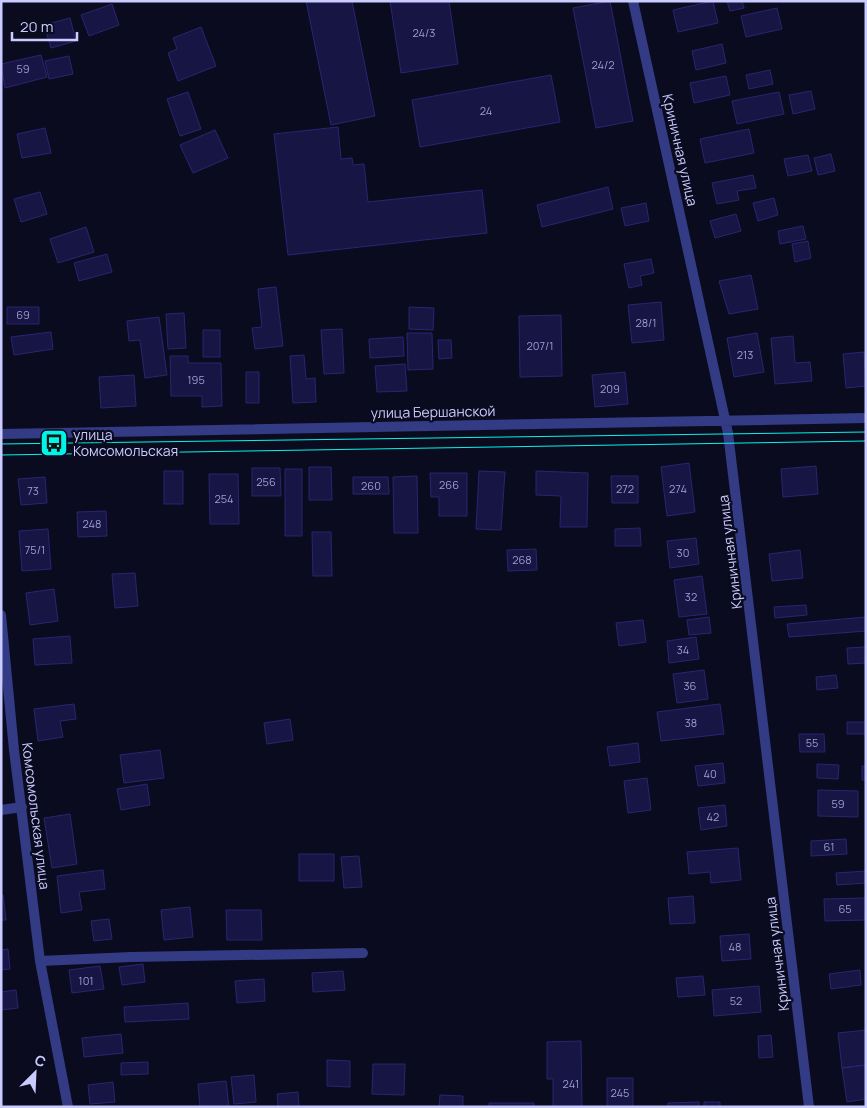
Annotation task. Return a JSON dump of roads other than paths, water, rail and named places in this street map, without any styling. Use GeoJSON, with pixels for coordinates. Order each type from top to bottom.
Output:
{"type":"FeatureCollection","features":[{"type":"Feature","properties":{"kind":"street","name":"Криничная улица"},"geometry":{"type":"LineString","coordinates":[[633,1],[726,420],[739,509],[809,1107]]}},
{"type":"Feature","properties":{"kind":"street","name":"улица Бершанской"},"geometry":{"type":"LineString","coordinates":[[1,434],[866,418]]}},
{"type":"Feature","properties":{"kind":"street","name":"Комсомольская улица"},"geometry":{"type":"LineString","coordinates":[[1,615],[14,750],[40,961],[68,1107]]}},
{"type":"Feature","properties":{"kind":"street"},"geometry":{"type":"LineString","coordinates":[[1,810],[22,807]]}},
{"type":"Feature","properties":{"kind":"street"},"geometry":{"type":"LineString","coordinates":[[40,961],[141,956],[363,953]]}},
{"type":"Feature","properties":{"kind":"tram line"},"geometry":{"type":"LineString","coordinates":[[1,444],[866,432]]}},
{"type":"Feature","properties":{"kind":"tram line"},"geometry":{"type":"LineString","coordinates":[[1,455],[866,441]]}},
{"type":"Feature","properties":{"kind":"place","name":"улица Комсомольская"},"geometry":{"type":"Point","coordinates":[54,443]}}]}
